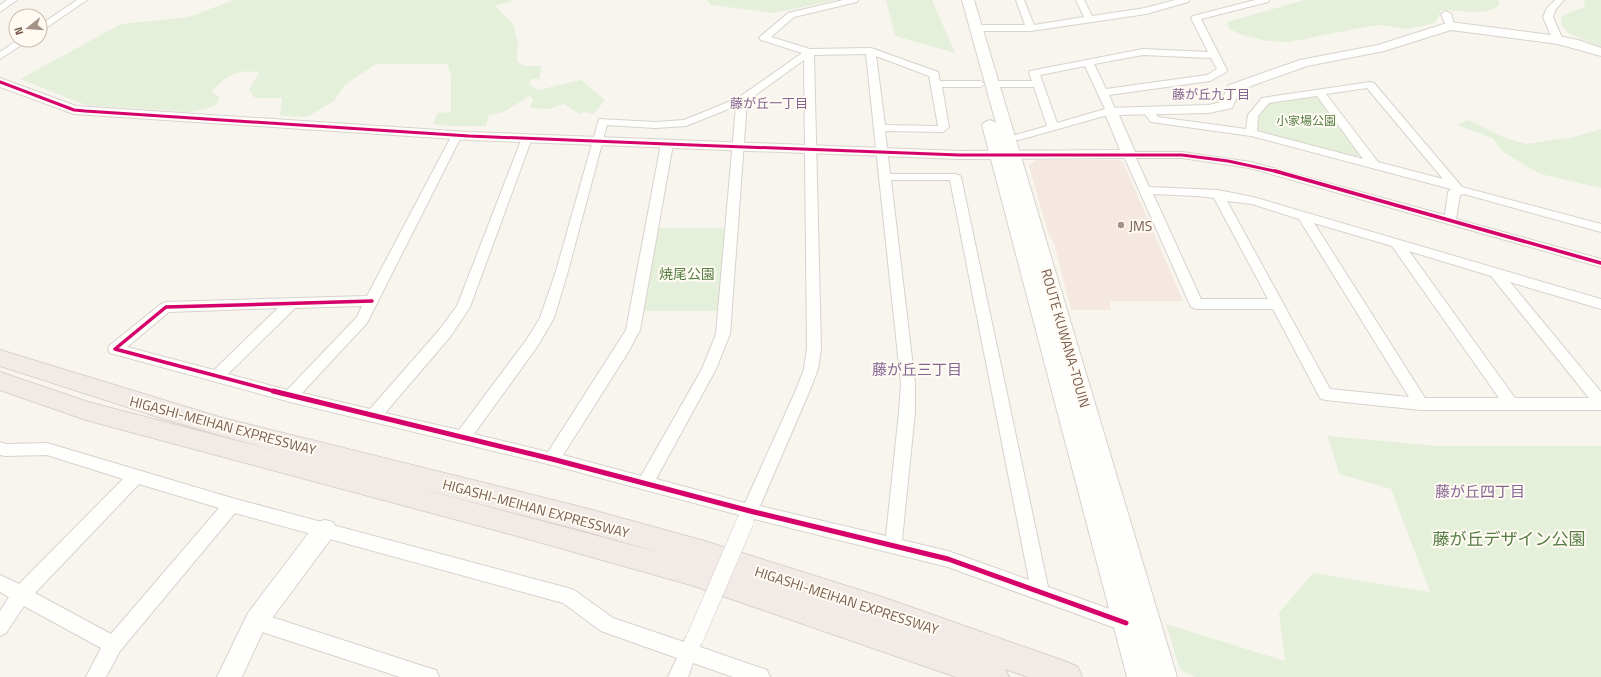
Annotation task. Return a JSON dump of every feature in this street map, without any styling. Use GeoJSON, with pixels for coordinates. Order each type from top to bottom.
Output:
{"type":"FeatureCollection","features":[{"type":"Feature","properties":{"kind":"highway","name":"HIGASHI-MEIHAN EXPRESSWAY"},"geometry":{"type":"LineString","coordinates":[[0,358],[108,394],[222,426],[521,503],[702,552],[931,626],[1067,677]]}},
{"type":"Feature","properties":{"kind":"highway","name":"HIGASHI-MEIHAN EXPRESSWAY"},"geometry":{"type":"LineString","coordinates":[[0,381],[86,411],[506,522],[691,573],[925,651],[994,677]]}},
{"type":"Feature","properties":{"kind":"main road"},"geometry":{"type":"LineString","coordinates":[[957,0],[986,84],[991,93],[1006,148],[1004,152],[1009,149]]}},
{"type":"Feature","properties":{"kind":"main road"},"geometry":{"type":"LineString","coordinates":[[968,0],[976,28],[986,84]]}},
{"type":"Feature","properties":{"kind":"main road","name":"ROUTE KUWANA-TOUIN"},"geometry":{"type":"LineString","coordinates":[[1009,149],[1022,238],[1137,625],[1163,677]]}},
{"type":"Feature","properties":{"kind":"main road","name":"ROUTE KUWANA-TOUIN"},"geometry":{"type":"LineString","coordinates":[[1009,149],[1050,278],[1137,625],[1141,677]]}},
{"type":"Feature","properties":{"kind":"street"},"geometry":{"type":"LineString","coordinates":[[0,9],[13,0]]}},
{"type":"Feature","properties":{"kind":"street"},"geometry":{"type":"LineString","coordinates":[[48,24],[83,0]]}},
{"type":"Feature","properties":{"kind":"street"},"geometry":{"type":"LineString","coordinates":[[854,0],[791,15],[764,38],[809,52],[871,51],[934,74],[944,127],[939,130],[880,128]]}},
{"type":"Feature","properties":{"kind":"street"},"geometry":{"type":"LineString","coordinates":[[1020,0],[1031,28]]}},
{"type":"Feature","properties":{"kind":"street"},"geometry":{"type":"LineString","coordinates":[[1080,0],[1089,19]]}},
{"type":"Feature","properties":{"kind":"street"},"geometry":{"type":"LineString","coordinates":[[1139,0],[1146,11]]}},
{"type":"Feature","properties":{"kind":"street"},"geometry":{"type":"LineString","coordinates":[[976,28],[1031,28],[1146,11],[1185,0]]}},
{"type":"Feature","properties":{"kind":"street"},"geometry":{"type":"LineString","coordinates":[[1102,93],[1210,78],[1222,70],[1196,18],[1260,0]]}},
{"type":"Feature","properties":{"kind":"street"},"geometry":{"type":"LineString","coordinates":[[1558,40],[1548,18],[1552,8],[1560,0]]}},
{"type":"Feature","properties":{"kind":"street"},"geometry":{"type":"LineString","coordinates":[[1009,149],[1053,128],[1111,111],[1209,109],[1227,105],[1234,88],[1241,85],[1304,63],[1380,48],[1448,20],[1574,43],[1601,52]]}},
{"type":"Feature","properties":{"kind":"street"},"geometry":{"type":"LineString","coordinates":[[0,56],[12,48]]}},
{"type":"Feature","properties":{"kind":"street"},"geometry":{"type":"LineString","coordinates":[[871,51],[884,153],[908,384],[907,412],[893,546]]}},
{"type":"Feature","properties":{"kind":"street"},"geometry":{"type":"LineString","coordinates":[[462,438],[532,343],[547,318],[562,271],[602,121],[643,124],[686,123],[742,100],[809,52]]}},
{"type":"Feature","properties":{"kind":"street"},"geometry":{"type":"LineString","coordinates":[[678,677],[811,369],[814,348],[812,150],[809,52]]}},
{"type":"Feature","properties":{"kind":"street"},"geometry":{"type":"LineString","coordinates":[[1053,128],[1034,73],[1143,52],[1214,55]]}},
{"type":"Feature","properties":{"kind":"street"},"geometry":{"type":"LineString","coordinates":[[1088,63],[1111,111],[1196,304],[1277,304]]}},
{"type":"Feature","properties":{"kind":"street"},"geometry":{"type":"LineString","coordinates":[[0,82],[79,110],[457,135],[884,153],[959,155],[1009,149],[1182,155],[1251,165],[1601,263]]}},
{"type":"Feature","properties":{"kind":"street"},"geometry":{"type":"LineString","coordinates":[[936,84],[1037,84]]}},
{"type":"Feature","properties":{"kind":"street"},"geometry":{"type":"LineString","coordinates":[[1251,133],[1253,115],[1266,100],[1370,85],[1457,188]]}},
{"type":"Feature","properties":{"kind":"street"},"geometry":{"type":"LineString","coordinates":[[1319,92],[1373,164]]}},
{"type":"Feature","properties":{"kind":"street"},"geometry":{"type":"LineString","coordinates":[[646,482],[709,369],[723,334],[742,100]]}},
{"type":"Feature","properties":{"kind":"street"},"geometry":{"type":"LineString","coordinates":[[1147,110],[1155,120],[1251,133],[1373,164],[1601,228]]}},
{"type":"Feature","properties":{"kind":"street"},"geometry":{"type":"LineString","coordinates":[[290,396],[362,320],[457,135]]}},
{"type":"Feature","properties":{"kind":"street"},"geometry":{"type":"LineString","coordinates":[[373,416],[445,332],[463,307],[526,138]]}},
{"type":"Feature","properties":{"kind":"street"},"geometry":{"type":"LineString","coordinates":[[552,459],[622,350],[633,330],[667,144]]}},
{"type":"Feature","properties":{"kind":"street"},"geometry":{"type":"LineString","coordinates":[[886,177],[955,176],[1040,591]]}},
{"type":"Feature","properties":{"kind":"street"},"geometry":{"type":"LineString","coordinates":[[1450,220],[1454,192],[1457,188]]}},
{"type":"Feature","properties":{"kind":"street"},"geometry":{"type":"LineString","coordinates":[[1145,190],[1218,194],[1253,201],[1601,304]]}},
{"type":"Feature","properties":{"kind":"street"},"geometry":{"type":"LineString","coordinates":[[1218,194],[1325,394],[1421,404],[1601,403]]}},
{"type":"Feature","properties":{"kind":"street"},"geometry":{"type":"LineString","coordinates":[[1303,216],[1421,404]]}},
{"type":"Feature","properties":{"kind":"street"},"geometry":{"type":"LineString","coordinates":[[1396,243],[1511,404]]}},
{"type":"Feature","properties":{"kind":"street"},"geometry":{"type":"LineString","coordinates":[[1495,272],[1601,403]]}},
{"type":"Feature","properties":{"kind":"street"},"geometry":{"type":"LineString","coordinates":[[372,301],[166,307],[114,349],[290,396],[646,482],[748,516],[948,559],[1137,625]]}},
{"type":"Feature","properties":{"kind":"street"},"geometry":{"type":"LineString","coordinates":[[216,377],[292,303]]}},
{"type":"Feature","properties":{"kind":"street"},"geometry":{"type":"LineString","coordinates":[[0,448],[5,450],[47,449],[232,505],[568,596],[607,625],[692,645],[760,677]]}},
{"type":"Feature","properties":{"kind":"street"},"geometry":{"type":"LineString","coordinates":[[0,627],[21,595],[136,476]]}},
{"type":"Feature","properties":{"kind":"street"},"geometry":{"type":"LineString","coordinates":[[96,677],[113,645],[232,505]]}},
{"type":"Feature","properties":{"kind":"street"},"geometry":{"type":"LineString","coordinates":[[229,677],[256,622],[325,529]]}},
{"type":"Feature","properties":{"kind":"street"},"geometry":{"type":"LineString","coordinates":[[0,583],[113,645]]}},
{"type":"Feature","properties":{"kind":"street"},"geometry":{"type":"LineString","coordinates":[[256,622],[429,677]]}},
{"type":"Feature","properties":{"kind":"shaded area"},"geometry":{"type":"Polygon","coordinates":[[[1036,160],[1117,160],[1123,162],[1183,301],[1109,301],[1111,310],[1071,310],[1054,243],[1049,235],[1029,166],[1036,160]]]}},
{"type":"Feature","properties":{"kind":"green space"},"geometry":{"type":"Polygon","coordinates":[[[233,0],[515,0],[495,6],[513,23],[518,44],[517,62],[524,66],[542,66],[539,79],[531,79],[529,84],[538,90],[581,80],[605,100],[594,114],[584,112],[579,114],[564,104],[549,109],[530,108],[533,99],[529,96],[504,112],[488,115],[486,126],[449,126],[433,124],[438,113],[451,112],[451,78],[448,64],[376,64],[345,85],[334,101],[307,117],[280,116],[282,98],[255,98],[249,90],[259,73],[252,71],[239,72],[221,82],[212,92],[219,97],[217,104],[207,109],[190,112],[86,105],[20,79],[121,24],[189,17],[233,0]]]}},
{"type":"Feature","properties":{"kind":"green space"},"geometry":{"type":"Polygon","coordinates":[[[707,0],[835,0],[774,13],[711,5],[707,0]]]}},
{"type":"Feature","properties":{"kind":"green space"},"geometry":{"type":"Polygon","coordinates":[[[886,0],[932,0],[955,53],[895,36],[886,0]]]}},
{"type":"Feature","properties":{"kind":"green space"},"geometry":{"type":"Polygon","coordinates":[[[1304,0],[1498,0],[1499,5],[1493,9],[1479,12],[1441,11],[1435,23],[1407,29],[1382,25],[1370,26],[1289,42],[1267,41],[1245,36],[1229,29],[1227,22],[1304,0]]]}},
{"type":"Feature","properties":{"kind":"green space"},"geometry":{"type":"Polygon","coordinates":[[[1584,0],[1601,0],[1601,48],[1567,32],[1561,24],[1562,16],[1583,8],[1585,3],[1584,0]]]}},
{"type":"Feature","properties":{"kind":"green space","name":"小家場公園"},"geometry":{"type":"Polygon","coordinates":[[[1311,96],[1320,100],[1360,154],[1357,157],[1259,133],[1256,130],[1258,116],[1269,103],[1311,96]]]}},
{"type":"Feature","properties":{"kind":"green space"},"geometry":{"type":"Polygon","coordinates":[[[1469,120],[1503,137],[1526,144],[1573,137],[1601,129],[1601,188],[1540,174],[1503,152],[1492,138],[1457,125],[1469,120]]]}},
{"type":"Feature","properties":{"kind":"green space","name":"焼尾公園"},"geometry":{"type":"Polygon","coordinates":[[[661,228],[721,228],[727,230],[720,308],[716,311],[644,311],[657,230],[661,228]]]}},
{"type":"Feature","properties":{"kind":"green space","name":"藤が丘デザイン公園"},"geometry":{"type":"Polygon","coordinates":[[[1328,436],[1438,446],[1601,446],[1601,677],[1195,677],[1180,670],[1166,624],[1285,661],[1279,613],[1313,573],[1430,592],[1391,489],[1339,474],[1328,436]]]}},
{"type":"Feature","properties":{"kind":"cycle path"},"geometry":{"type":"LineString","coordinates":[[0,82],[74,110],[469,136],[959,155],[1182,155],[1228,161],[1273,170],[1601,263]]}},
{"type":"Feature","properties":{"kind":"cycle path"},"geometry":{"type":"LineString","coordinates":[[372,301],[166,307],[115,349],[290,396],[552,459],[750,511],[948,559],[1126,623]]}},
{"type":"Feature","properties":{"kind":"place","name":"JMS"},"geometry":{"type":"Point","coordinates":[1121,225]}},
{"type":"Feature","properties":{"kind":"district","name":"藤が丘九丁目"},"geometry":{"type":"Point","coordinates":[1211,94]}},
{"type":"Feature","properties":{"kind":"district","name":"藤が丘一丁目"},"geometry":{"type":"Point","coordinates":[769,103]}},
{"type":"Feature","properties":{"kind":"district","name":"藤が丘三丁目"},"geometry":{"type":"Point","coordinates":[917,369]}},
{"type":"Feature","properties":{"kind":"district","name":"藤が丘四丁目"},"geometry":{"type":"Point","coordinates":[1480,491]}}]}
